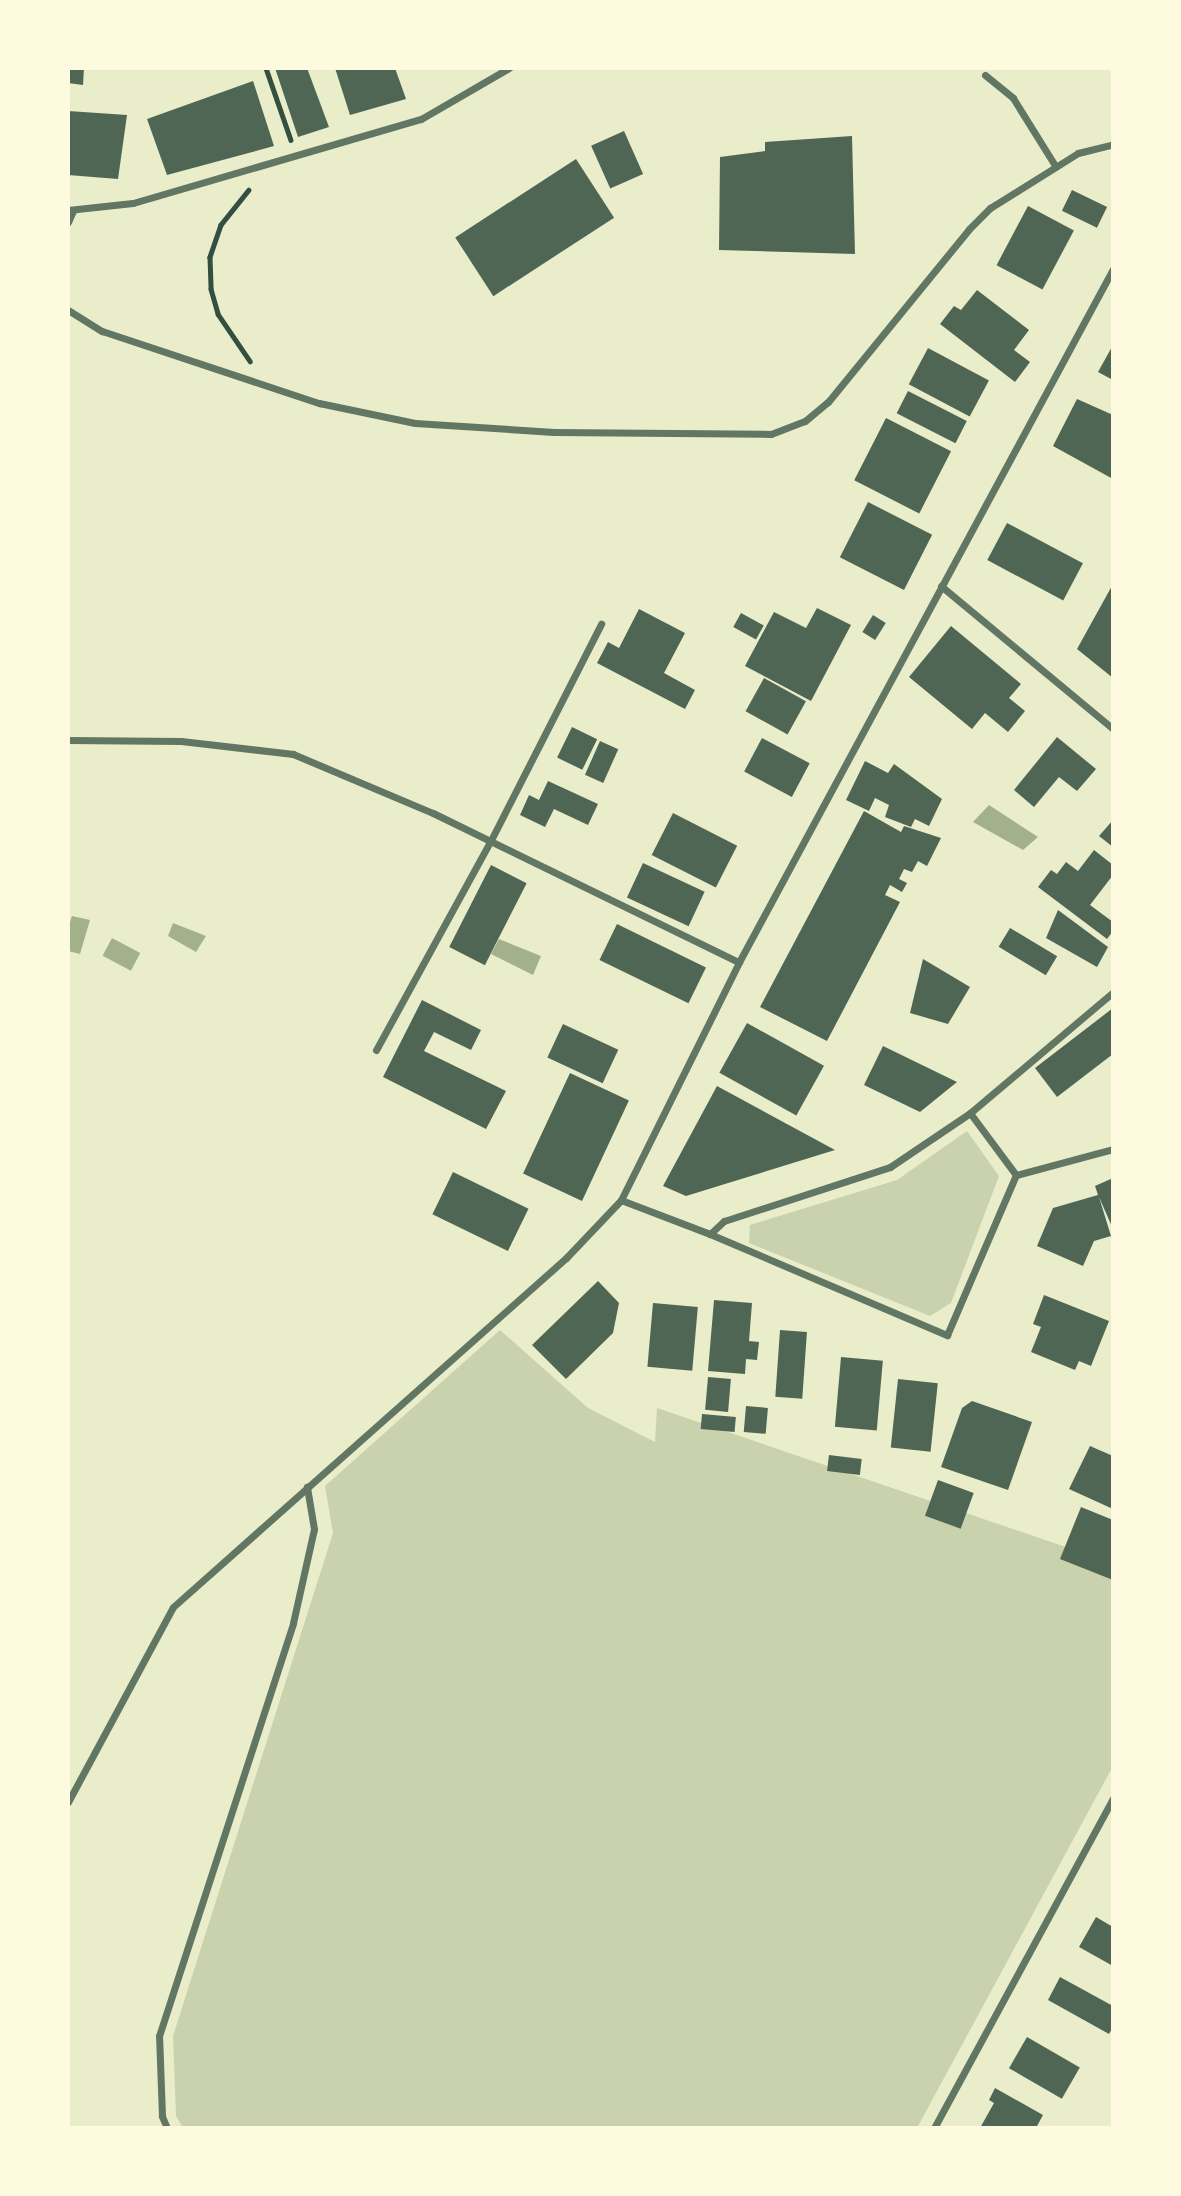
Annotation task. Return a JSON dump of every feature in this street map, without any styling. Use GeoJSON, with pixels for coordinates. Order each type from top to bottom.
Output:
{"type":"FeatureCollection","features":[{"type":"Feature","properties":{"kind":"street"},"geometry":{"type":"LineString","coordinates":[[68,222],[71,211],[133,203],[421,119],[509,68]]}},
{"type":"Feature","properties":{"kind":"street"},"geometry":{"type":"LineString","coordinates":[[985,75],[1013,98],[1056,167]]}},
{"type":"Feature","properties":{"kind":"street"},"geometry":{"type":"LineString","coordinates":[[68,310],[102,331],[319,403],[415,423],[554,432],[771,434],[805,421],[828,402],[968,229],[990,208],[1078,153],[1113,144]]}},
{"type":"Feature","properties":{"kind":"street"},"geometry":{"type":"LineString","coordinates":[[68,1802],[173,1607],[566,1258],[621,1200],[738,962],[1113,270]]}},
{"type":"Feature","properties":{"kind":"street"},"geometry":{"type":"LineString","coordinates":[[941,586],[1113,729]]}},
{"type":"Feature","properties":{"kind":"street"},"geometry":{"type":"LineString","coordinates":[[376,1050],[490,842],[601,624]]}},
{"type":"Feature","properties":{"kind":"street"},"geometry":{"type":"LineString","coordinates":[[68,740],[181,741],[293,754],[433,813],[738,962]]}},
{"type":"Feature","properties":{"kind":"street"},"geometry":{"type":"LineString","coordinates":[[710,1234],[724,1221],[890,1167],[970,1113],[1113,992]]}},
{"type":"Feature","properties":{"kind":"street"},"geometry":{"type":"LineString","coordinates":[[970,1113],[1016,1175]]}},
{"type":"Feature","properties":{"kind":"street"},"geometry":{"type":"LineString","coordinates":[[1016,1175],[1113,1149]]}},
{"type":"Feature","properties":{"kind":"street"},"geometry":{"type":"LineString","coordinates":[[621,1200],[710,1234],[947,1335],[1016,1175]]}},
{"type":"Feature","properties":{"kind":"street"},"geometry":{"type":"LineString","coordinates":[[167,2128],[162,2116],[159,2036],[293,1623],[314,1529],[307,1487]]}},
{"type":"Feature","properties":{"kind":"street"},"geometry":{"type":"LineString","coordinates":[[934,2128],[1113,1798]]}},
{"type":"Feature","properties":{"kind":"path"},"geometry":{"type":"LineString","coordinates":[[266,68],[296,156]]}},
{"type":"Feature","properties":{"kind":"path"},"geometry":{"type":"LineString","coordinates":[[269,164],[221,225],[210,257],[211,289],[218,314],[235,343],[271,387]]}},
{"type":"Feature","properties":{"kind":"shaded area"},"geometry":{"type":"Polygon","coordinates":[[[989,805],[1038,837],[1023,850],[973,822],[989,805]]]}},
{"type":"Feature","properties":{"kind":"shaded area"},"geometry":{"type":"Polygon","coordinates":[[[72,916],[90,920],[80,954],[68,951],[68,928],[72,916]]]}},
{"type":"Feature","properties":{"kind":"shaded area"},"geometry":{"type":"Polygon","coordinates":[[[173,923],[206,936],[196,952],[168,936],[173,923]]]}},
{"type":"Feature","properties":{"kind":"shaded area"},"geometry":{"type":"Polygon","coordinates":[[[112,938],[140,953],[131,971],[103,956],[112,938]]]}},
{"type":"Feature","properties":{"kind":"shaded area"},"geometry":{"type":"Polygon","coordinates":[[[499,939],[541,956],[533,975],[491,954],[499,939]]]}},
{"type":"Feature","properties":{"kind":"shaded area"},"geometry":{"type":"Polygon","coordinates":[[[967,1131],[999,1176],[951,1303],[930,1316],[749,1243],[750,1225],[897,1180],[967,1131]]]}},
{"type":"Feature","properties":{"kind":"shaded area"},"geometry":{"type":"Polygon","coordinates":[[[500,1330],[588,1408],[655,1442],[657,1408],[1113,1563],[1113,1766],[917,2128],[183,2128],[176,2116],[173,2036],[333,1533],[325,1486],[500,1330]]]}},
{"type":"Feature","properties":{"kind":"building"},"geometry":{"type":"Polygon","coordinates":[[[68,68],[84,68],[83,85],[68,83],[68,68]]]}},
{"type":"Feature","properties":{"kind":"building"},"geometry":{"type":"Polygon","coordinates":[[[275,68],[307,68],[329,127],[298,137],[275,68]]]}},
{"type":"Feature","properties":{"kind":"building"},"geometry":{"type":"Polygon","coordinates":[[[335,68],[395,68],[406,99],[350,115],[335,68]]]}},
{"type":"Feature","properties":{"kind":"building"},"geometry":{"type":"Polygon","coordinates":[[[253,81],[274,146],[167,175],[147,119],[253,81]]]}},
{"type":"Feature","properties":{"kind":"building"},"geometry":{"type":"Polygon","coordinates":[[[68,111],[127,115],[118,179],[68,175],[68,111]]]}},
{"type":"Feature","properties":{"kind":"building"},"geometry":{"type":"Polygon","coordinates":[[[624,131],[643,174],[610,189],[591,146],[624,131]]]}},
{"type":"Feature","properties":{"kind":"building"},"geometry":{"type":"Polygon","coordinates":[[[852,136],[855,254],[719,250],[720,157],[765,151],[765,142],[852,136]]]}},
{"type":"Feature","properties":{"kind":"building"},"geometry":{"type":"Polygon","coordinates":[[[576,159],[614,218],[493,296],[455,237],[576,159]]]}},
{"type":"Feature","properties":{"kind":"building"},"geometry":{"type":"Polygon","coordinates":[[[1072,190],[1107,207],[1097,228],[1062,211],[1072,190]]]}},
{"type":"Feature","properties":{"kind":"building"},"geometry":{"type":"Polygon","coordinates":[[[1028,206],[1074,230],[1042,290],[997,265],[1028,206]]]}},
{"type":"Feature","properties":{"kind":"building"},"geometry":{"type":"Polygon","coordinates":[[[977,290],[1029,330],[1014,350],[1030,362],[1015,382],[940,324],[954,306],[961,310],[977,290]]]}},
{"type":"Feature","properties":{"kind":"building"},"geometry":{"type":"Polygon","coordinates":[[[1113,345],[1113,380],[1098,372],[1113,345]]]}},
{"type":"Feature","properties":{"kind":"building"},"geometry":{"type":"Polygon","coordinates":[[[928,348],[989,380],[970,417],[909,384],[928,348]]]}},
{"type":"Feature","properties":{"kind":"building"},"geometry":{"type":"Polygon","coordinates":[[[908,391],[967,421],[955,443],[897,413],[908,391]]]}},
{"type":"Feature","properties":{"kind":"building"},"geometry":{"type":"Polygon","coordinates":[[[1077,399],[1113,415],[1113,479],[1053,446],[1077,399]]]}},
{"type":"Feature","properties":{"kind":"building"},"geometry":{"type":"Polygon","coordinates":[[[886,418],[951,451],[919,514],[854,480],[886,418]]]}},
{"type":"Feature","properties":{"kind":"building"},"geometry":{"type":"Polygon","coordinates":[[[868,502],[932,535],[904,590],[840,557],[868,502]]]}},
{"type":"Feature","properties":{"kind":"building"},"geometry":{"type":"Polygon","coordinates":[[[1007,523],[1083,563],[1063,600],[987,560],[1007,523]]]}},
{"type":"Feature","properties":{"kind":"building"},"geometry":{"type":"Polygon","coordinates":[[[1113,584],[1113,678],[1077,649],[1113,584]]]}},
{"type":"Feature","properties":{"kind":"building"},"geometry":{"type":"Polygon","coordinates":[[[817,608],[851,625],[811,701],[745,666],[774,612],[806,628],[817,608]]]}},
{"type":"Feature","properties":{"kind":"building"},"geometry":{"type":"Polygon","coordinates":[[[639,609],[685,633],[664,673],[695,690],[685,709],[597,663],[608,642],[619,648],[639,609]]]}},
{"type":"Feature","properties":{"kind":"building"},"geometry":{"type":"Polygon","coordinates":[[[741,613],[764,626],[756,640],[733,627],[741,613]]]}},
{"type":"Feature","properties":{"kind":"building"},"geometry":{"type":"Polygon","coordinates":[[[873,615],[886,623],[875,640],[862,632],[873,615]]]}},
{"type":"Feature","properties":{"kind":"building"},"geometry":{"type":"Polygon","coordinates":[[[951,626],[1021,684],[1009,698],[1025,711],[1008,732],[985,713],[972,729],[909,677],[951,626]]]}},
{"type":"Feature","properties":{"kind":"building"},"geometry":{"type":"Polygon","coordinates":[[[764,678],[806,701],[788,735],[746,711],[764,678]]]}},
{"type":"Feature","properties":{"kind":"building"},"geometry":{"type":"Polygon","coordinates":[[[572,727],[597,739],[582,770],[557,758],[572,727]]]}},
{"type":"Feature","properties":{"kind":"building"},"geometry":{"type":"Polygon","coordinates":[[[1057,737],[1096,769],[1077,791],[1059,777],[1034,807],[1014,790],[1057,737]]]}},
{"type":"Feature","properties":{"kind":"building"},"geometry":{"type":"Polygon","coordinates":[[[762,738],[810,763],[792,797],[744,772],[762,738]]]}},
{"type":"Feature","properties":{"kind":"building"},"geometry":{"type":"Polygon","coordinates":[[[600,741],[618,749],[603,783],[585,775],[600,741]]]}},
{"type":"Feature","properties":{"kind":"building"},"geometry":{"type":"Polygon","coordinates":[[[865,761],[888,773],[894,764],[942,799],[929,826],[915,819],[911,827],[885,817],[889,805],[875,798],[869,811],[846,800],[865,761]]]}},
{"type":"Feature","properties":{"kind":"building"},"geometry":{"type":"Polygon","coordinates":[[[548,781],[598,804],[588,825],[554,809],[545,827],[520,815],[529,795],[539,800],[548,781]]]}},
{"type":"Feature","properties":{"kind":"building"},"geometry":{"type":"Polygon","coordinates":[[[864,811],[901,832],[904,826],[941,838],[927,866],[918,861],[912,872],[904,869],[899,879],[907,883],[902,892],[890,885],[885,895],[900,902],[827,1041],[760,1007],[864,811]]]}},
{"type":"Feature","properties":{"kind":"building"},"geometry":{"type":"Polygon","coordinates":[[[673,813],[737,846],[716,888],[652,855],[673,813]]]}},
{"type":"Feature","properties":{"kind":"building"},"geometry":{"type":"Polygon","coordinates":[[[1113,820],[1113,847],[1099,836],[1113,820]]]}},
{"type":"Feature","properties":{"kind":"building"},"geometry":{"type":"Polygon","coordinates":[[[1094,850],[1113,865],[1113,875],[1090,905],[1113,922],[1113,931],[1107,939],[1038,887],[1051,870],[1057,874],[1066,862],[1078,871],[1094,850]]]}},
{"type":"Feature","properties":{"kind":"building"},"geometry":{"type":"Polygon","coordinates":[[[643,863],[705,892],[689,926],[627,897],[643,863]]]}},
{"type":"Feature","properties":{"kind":"building"},"geometry":{"type":"Polygon","coordinates":[[[491,865],[527,883],[485,965],[449,947],[491,865]]]}},
{"type":"Feature","properties":{"kind":"building"},"geometry":{"type":"Polygon","coordinates":[[[1058,910],[1108,947],[1097,967],[1046,938],[1058,910]]]}},
{"type":"Feature","properties":{"kind":"building"},"geometry":{"type":"Polygon","coordinates":[[[617,924],[706,967],[688,1003],[599,960],[617,924]]]}},
{"type":"Feature","properties":{"kind":"building"},"geometry":{"type":"Polygon","coordinates":[[[1010,928],[1057,956],[1046,975],[999,947],[1010,928]]]}},
{"type":"Feature","properties":{"kind":"building"},"geometry":{"type":"Polygon","coordinates":[[[923,959],[970,987],[948,1024],[910,1013],[923,959]]]}},
{"type":"Feature","properties":{"kind":"building"},"geometry":{"type":"Polygon","coordinates":[[[422,1000],[481,1030],[471,1050],[434,1032],[424,1051],[506,1091],[486,1129],[383,1077],[422,1000]]]}},
{"type":"Feature","properties":{"kind":"building"},"geometry":{"type":"Polygon","coordinates":[[[1113,1008],[1113,1054],[1057,1097],[1035,1068],[1113,1008]]]}},
{"type":"Feature","properties":{"kind":"building"},"geometry":{"type":"Polygon","coordinates":[[[747,1023],[824,1066],[796,1116],[719,1073],[747,1023]]]}},
{"type":"Feature","properties":{"kind":"building"},"geometry":{"type":"Polygon","coordinates":[[[563,1024],[618,1050],[603,1083],[547,1058],[563,1024]]]}},
{"type":"Feature","properties":{"kind":"building"},"geometry":{"type":"Polygon","coordinates":[[[883,1046],[957,1082],[920,1112],[864,1085],[883,1046]]]}},
{"type":"Feature","properties":{"kind":"building"},"geometry":{"type":"Polygon","coordinates":[[[570,1073],[629,1100],[582,1201],[523,1174],[570,1073]]]}},
{"type":"Feature","properties":{"kind":"building"},"geometry":{"type":"Polygon","coordinates":[[[717,1086],[835,1150],[686,1196],[663,1186],[717,1086]]]}},
{"type":"Feature","properties":{"kind":"building"},"geometry":{"type":"Polygon","coordinates":[[[453,1172],[528,1209],[508,1251],[432,1214],[453,1172]]]}},
{"type":"Feature","properties":{"kind":"building"},"geometry":{"type":"Polygon","coordinates":[[[1113,1178],[1113,1229],[1099,1197],[1111,1236],[1094,1241],[1083,1266],[1037,1246],[1053,1208],[1098,1195],[1095,1186],[1113,1178]]]}},
{"type":"Feature","properties":{"kind":"building"},"geometry":{"type":"Polygon","coordinates":[[[598,1281],[619,1303],[613,1333],[566,1379],[532,1345],[598,1281]]]}},
{"type":"Feature","properties":{"kind":"building"},"geometry":{"type":"Polygon","coordinates":[[[1044,1295],[1109,1321],[1091,1366],[1079,1361],[1075,1370],[1031,1352],[1041,1327],[1033,1324],[1044,1295]]]}},
{"type":"Feature","properties":{"kind":"building"},"geometry":{"type":"Polygon","coordinates":[[[714,1300],[752,1303],[749,1341],[759,1342],[757,1360],[746,1359],[745,1374],[708,1371],[714,1300]]]}},
{"type":"Feature","properties":{"kind":"building"},"geometry":{"type":"Polygon","coordinates":[[[653,1303],[698,1307],[692,1371],[647,1367],[653,1303]]]}},
{"type":"Feature","properties":{"kind":"building"},"geometry":{"type":"Polygon","coordinates":[[[780,1330],[807,1332],[802,1399],[775,1397],[780,1330]]]}},
{"type":"Feature","properties":{"kind":"building"},"geometry":{"type":"Polygon","coordinates":[[[841,1357],[883,1361],[877,1430],[835,1427],[841,1357]]]}},
{"type":"Feature","properties":{"kind":"building"},"geometry":{"type":"Polygon","coordinates":[[[708,1377],[731,1379],[728,1412],[705,1410],[708,1377]]]}},
{"type":"Feature","properties":{"kind":"building"},"geometry":{"type":"Polygon","coordinates":[[[898,1379],[938,1383],[931,1452],[891,1448],[898,1379]]]}},
{"type":"Feature","properties":{"kind":"building"},"geometry":{"type":"Polygon","coordinates":[[[972,1401],[1032,1422],[1008,1490],[941,1467],[962,1408],[972,1401]]]}},
{"type":"Feature","properties":{"kind":"building"},"geometry":{"type":"Polygon","coordinates":[[[746,1406],[768,1408],[766,1434],[744,1432],[746,1406]]]}},
{"type":"Feature","properties":{"kind":"building"},"geometry":{"type":"Polygon","coordinates":[[[702,1414],[736,1417],[735,1432],[701,1429],[702,1414]]]}},
{"type":"Feature","properties":{"kind":"building"},"geometry":{"type":"Polygon","coordinates":[[[1090,1446],[1113,1456],[1113,1509],[1069,1489],[1090,1446]]]}},
{"type":"Feature","properties":{"kind":"building"},"geometry":{"type":"Polygon","coordinates":[[[829,1455],[862,1459],[860,1475],[827,1471],[829,1455]]]}},
{"type":"Feature","properties":{"kind":"building"},"geometry":{"type":"Polygon","coordinates":[[[938,1480],[974,1493],[961,1529],[925,1516],[938,1480]]]}},
{"type":"Feature","properties":{"kind":"building"},"geometry":{"type":"Polygon","coordinates":[[[1081,1507],[1113,1520],[1113,1580],[1060,1559],[1081,1507]]]}},
{"type":"Feature","properties":{"kind":"building"},"geometry":{"type":"Polygon","coordinates":[[[1096,1917],[1113,1927],[1113,1966],[1079,1947],[1096,1917]]]}},
{"type":"Feature","properties":{"kind":"building"},"geometry":{"type":"Polygon","coordinates":[[[1060,1977],[1113,2006],[1113,2027],[1109,2034],[1048,2000],[1060,1977]]]}},
{"type":"Feature","properties":{"kind":"building"},"geometry":{"type":"Polygon","coordinates":[[[1027,2037],[1080,2068],[1062,2099],[1009,2068],[1027,2037]]]}},
{"type":"Feature","properties":{"kind":"building"},"geometry":{"type":"Polygon","coordinates":[[[995,2088],[1043,2115],[1036,2128],[980,2128],[994,2103],[989,2100],[995,2088]]]}}]}
